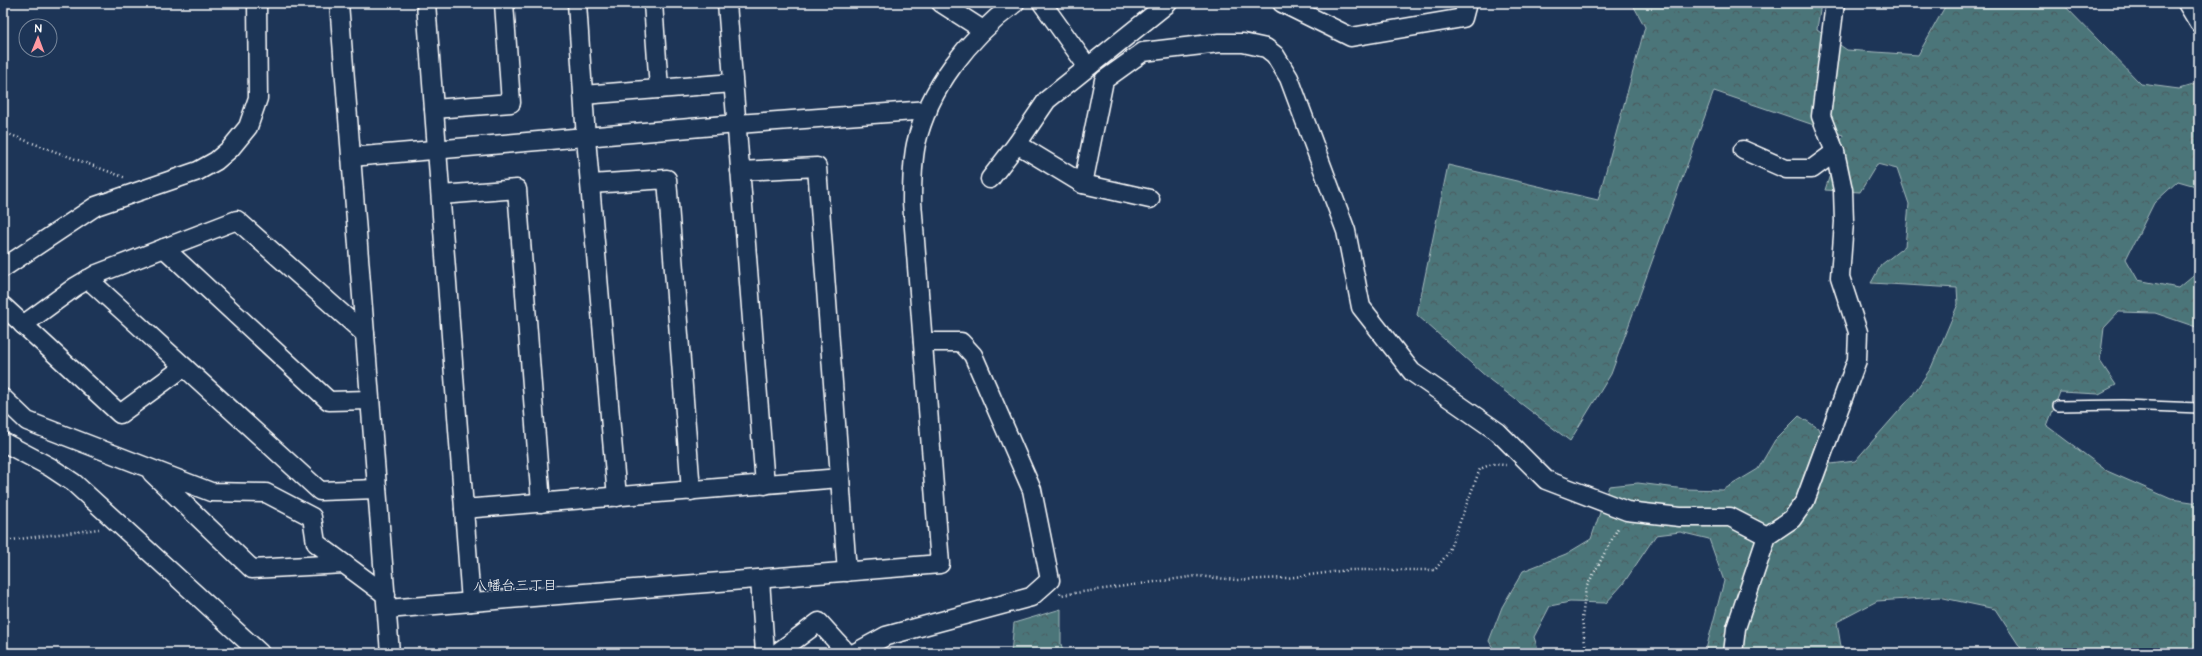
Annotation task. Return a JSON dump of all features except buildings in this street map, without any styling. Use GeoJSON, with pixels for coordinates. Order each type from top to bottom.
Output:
{"type":"FeatureCollection","features":[{"type":"Feature","properties":{"kind":"street"},"geometry":{"type":"LineString","coordinates":[[3,268],[96,206],[198,171],[216,161],[238,140],[248,127],[254,113],[258,92],[257,3]]}},
{"type":"Feature","properties":{"kind":"street"},"geometry":{"type":"LineString","coordinates":[[339,3],[390,653]]}},
{"type":"Feature","properties":{"kind":"street"},"geometry":{"type":"LineString","coordinates":[[426,3],[471,602]]}},
{"type":"Feature","properties":{"kind":"street"},"geometry":{"type":"LineString","coordinates":[[434,109],[511,103],[504,3]]}},
{"type":"Feature","properties":{"kind":"street"},"geometry":{"type":"LineString","coordinates":[[577,3],[586,138],[617,497]]}},
{"type":"Feature","properties":{"kind":"street"},"geometry":{"type":"LineString","coordinates":[[653,3],[659,89]]}},
{"type":"Feature","properties":{"kind":"street"},"geometry":{"type":"LineString","coordinates":[[727,3],[765,485]]}},
{"type":"Feature","properties":{"kind":"street"},"geometry":{"type":"LineString","coordinates":[[941,3],[983,30]]}},
{"type":"Feature","properties":{"kind":"street"},"geometry":{"type":"LineString","coordinates":[[3,398],[27,422],[211,492],[266,493],[312,517],[316,543],[344,564],[386,602],[471,602],[940,564],[912,202],[912,175],[916,144],[928,110],[938,88],[969,42],[1015,3]]}},
{"type":"Feature","properties":{"kind":"street"},"geometry":{"type":"LineString","coordinates":[[1042,3],[1087,66]]}},
{"type":"Feature","properties":{"kind":"street"},"geometry":{"type":"LineString","coordinates":[[990,178],[1017,144],[1047,100],[1087,66],[1168,3]]}},
{"type":"Feature","properties":{"kind":"street"},"geometry":{"type":"LineString","coordinates":[[1282,3],[1303,8],[1351,37],[1463,18],[1467,3]]}},
{"type":"Feature","properties":{"kind":"street"},"geometry":{"type":"LineString","coordinates":[[1733,653],[1736,628],[1767,536],[1792,519],[1805,501],[1857,360],[1858,332],[1840,277],[1844,222],[1843,190],[1835,152],[1821,116],[1835,3]]}},
{"type":"Feature","properties":{"kind":"street"},"geometry":{"type":"LineString","coordinates":[[2187,3],[2199,23]]}},
{"type":"Feature","properties":{"kind":"street"},"geometry":{"type":"LineString","coordinates":[[1083,184],[1104,80],[1143,52],[1219,43],[1242,43],[1266,48],[1275,55],[1289,78],[1346,231],[1356,290],[1361,307],[1368,319],[1412,372],[1498,432],[1546,480],[1626,511],[1680,517],[1730,518],[1767,536]]}},
{"type":"Feature","properties":{"kind":"street"},"geometry":{"type":"LineString","coordinates":[[583,95],[733,83]]}},
{"type":"Feature","properties":{"kind":"street"},"geometry":{"type":"LineString","coordinates":[[351,157],[737,124],[928,110]]}},
{"type":"Feature","properties":{"kind":"street"},"geometry":{"type":"LineString","coordinates":[[1017,144],[1083,184],[1150,199]]}},
{"type":"Feature","properties":{"kind":"street"},"geometry":{"type":"LineString","coordinates":[[1743,150],[1786,169],[1812,169],[1835,152]]}},
{"type":"Feature","properties":{"kind":"street"},"geometry":{"type":"LineString","coordinates":[[740,171],[817,167],[847,572]]}},
{"type":"Feature","properties":{"kind":"street"},"geometry":{"type":"LineString","coordinates":[[591,184],[667,179],[691,490]]}},
{"type":"Feature","properties":{"kind":"street"},"geometry":{"type":"LineString","coordinates":[[441,195],[518,189],[541,503]]}},
{"type":"Feature","properties":{"kind":"street"},"geometry":{"type":"LineString","coordinates":[[23,325],[88,279],[237,220],[365,334]]}},
{"type":"Feature","properties":{"kind":"street"},"geometry":{"type":"LineString","coordinates":[[164,248],[329,401],[370,400]]}},
{"type":"Feature","properties":{"kind":"street"},"geometry":{"type":"LineString","coordinates":[[88,279],[320,491],[377,488]]}},
{"type":"Feature","properties":{"kind":"street"},"geometry":{"type":"LineString","coordinates":[[3,306],[120,414],[184,367]]}},
{"type":"Feature","properties":{"kind":"street"},"geometry":{"type":"LineString","coordinates":[[855,653],[886,636],[1031,597],[1050,580],[1032,490],[973,355],[961,342],[923,342]]}},
{"type":"Feature","properties":{"kind":"street"},"geometry":{"type":"LineString","coordinates":[[3,442],[50,467],[74,483],[123,526],[260,653]]}},
{"type":"Feature","properties":{"kind":"street"},"geometry":{"type":"LineString","coordinates":[[146,467],[252,569],[344,564]]}},
{"type":"Feature","properties":{"kind":"street"},"geometry":{"type":"LineString","coordinates":[[464,509],[840,478]]}},
{"type":"Feature","properties":{"kind":"street"},"geometry":{"type":"LineString","coordinates":[[760,579],[765,653]]}},
{"type":"Feature","properties":{"kind":"street"},"geometry":{"type":"LineString","coordinates":[[777,653],[819,622],[846,653]]}},
{"type":"Feature","properties":{"kind":"lane"},"geometry":{"type":"LineString","coordinates":[[2058,406],[2123,405],[2199,408]]}},
{"type":"Feature","properties":{"kind":"path"},"geometry":{"type":"LineString","coordinates":[[3,132],[150,187]]}},
{"type":"Feature","properties":{"kind":"path"},"geometry":{"type":"LineString","coordinates":[[1050,580],[1061,595],[1197,576],[1237,580],[1287,578],[1348,570],[1435,570],[1448,553],[1480,469],[1492,464],[1532,466]]}},
{"type":"Feature","properties":{"kind":"path"},"geometry":{"type":"LineString","coordinates":[[1586,653],[1582,619],[1586,588],[1626,511]]}},
{"type":"Feature","properties":{"kind":"path"},"geometry":{"type":"LineString","coordinates":[[3,541],[123,526]]}},
{"type":"Feature","properties":{"kind":"green space"},"geometry":{"type":"Polygon","coordinates":[[[1632,3],[1821,3],[1817,29],[1847,50],[1918,55],[1947,3],[2062,3],[2141,84],[2179,89],[2199,83],[2199,187],[2178,181],[2154,203],[2126,259],[2138,280],[2178,288],[2199,270],[2199,328],[2155,313],[2119,312],[2104,328],[2100,361],[2116,385],[2099,394],[2060,392],[2047,426],[2107,471],[2171,499],[2199,503],[2199,653],[2024,653],[1995,609],[1939,597],[1877,601],[1837,622],[1842,653],[1705,653],[1724,581],[1709,539],[1680,532],[1656,535],[1623,584],[1606,603],[1570,602],[1550,606],[1534,637],[1539,653],[1496,653],[1489,641],[1502,607],[1523,571],[1566,554],[1591,539],[1609,486],[1638,483],[1685,489],[1723,490],[1758,469],[1775,440],[1799,416],[1818,428],[1831,464],[1855,461],[1912,396],[1931,368],[1958,304],[1957,288],[1871,283],[1881,265],[1905,246],[1909,204],[1897,169],[1877,164],[1860,192],[1825,190],[1843,135],[1714,91],[1611,374],[1570,441],[1490,380],[1417,315],[1448,165],[1598,200],[1645,27],[1632,3]]]}},
{"type":"Feature","properties":{"kind":"green space"},"geometry":{"type":"Polygon","coordinates":[[[1061,609],[1061,644],[1064,653],[1011,653],[1014,623],[1061,609]]]}},
{"type":"Feature","properties":{"kind":"district","name":"八幡台三丁目"},"geometry":{"type":"Point","coordinates":[515,585]}}]}
